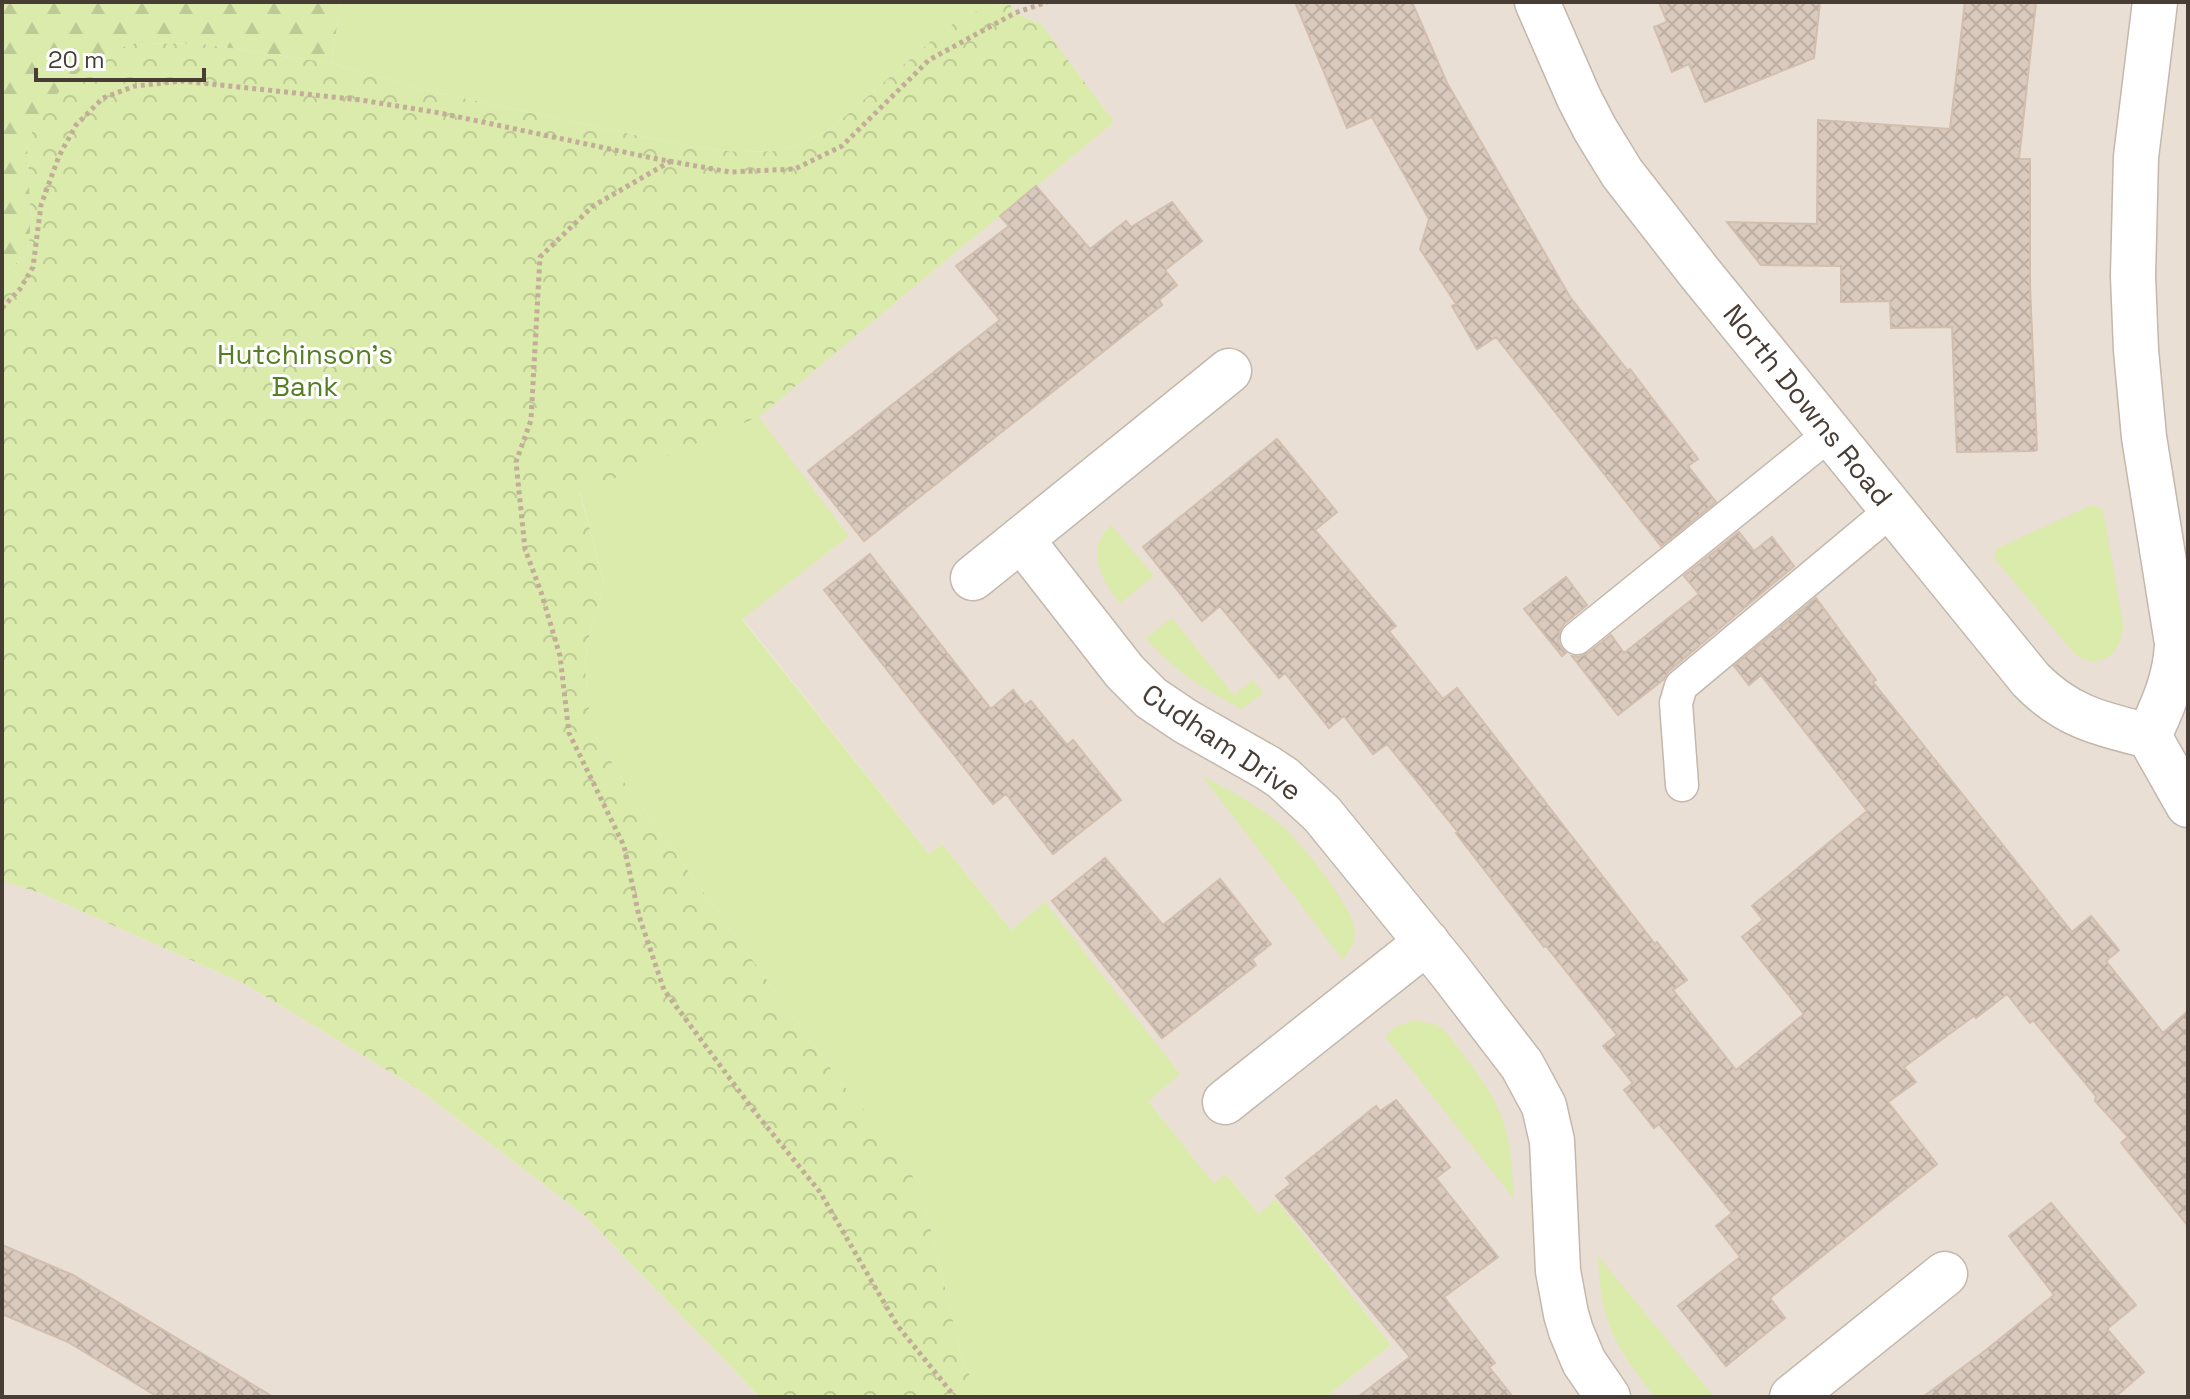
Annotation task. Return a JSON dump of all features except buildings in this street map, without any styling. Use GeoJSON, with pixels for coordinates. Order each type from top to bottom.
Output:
{"type":"FeatureCollection","features":[{"type":"Feature","properties":{"kind":"street","name":"North Downs Road"},"geometry":{"type":"LineString","coordinates":[[1537,2],[1579,98],[1622,173],[2043,692],[2066,710],[2092,722],[2149,736]]}},
{"type":"Feature","properties":{"kind":"street"},"geometry":{"type":"LineString","coordinates":[[2155,2],[2137,144],[2133,276],[2144,437],[2177,643],[2175,672],[2149,736],[2188,805]]}},
{"type":"Feature","properties":{"kind":"street"},"geometry":{"type":"LineString","coordinates":[[973,578],[1229,371]]}},
{"type":"Feature","properties":{"kind":"street","name":"Cudham Drive"},"geometry":{"type":"LineString","coordinates":[[1021,539],[1137,685],[1164,708],[1261,763],[1310,802],[1334,827],[1509,1047],[1544,1106],[1552,1141],[1558,1271],[1566,1314],[1584,1362],[1608,1397]]}},
{"type":"Feature","properties":{"kind":"street"},"geometry":{"type":"LineString","coordinates":[[1225,1102],[1427,942]]}},
{"type":"Feature","properties":{"kind":"street"},"geometry":{"type":"LineString","coordinates":[[1792,1397],[1945,1274]]}},
{"type":"Feature","properties":{"kind":"lane"},"geometry":{"type":"LineString","coordinates":[[1577,638],[1831,433]]}},
{"type":"Feature","properties":{"kind":"lane"},"geometry":{"type":"LineString","coordinates":[[1682,785],[1676,703],[1681,686],[1893,509]]}},
{"type":"Feature","properties":{"kind":"path"},"geometry":{"type":"LineString","coordinates":[[2,308],[20,289],[33,267],[41,205],[59,156],[76,125],[103,98],[135,86],[182,81],[361,100],[730,172],[795,169],[842,146],[929,60],[1015,13],[1047,2]]}},
{"type":"Feature","properties":{"kind":"path"},"geometry":{"type":"LineString","coordinates":[[671,161],[593,206],[540,257],[531,420],[516,462],[525,549],[560,656],[569,733],[624,846],[639,916],[664,990],[754,1111],[820,1192],[897,1325],[955,1397]]}},
{"type":"Feature","properties":{"kind":"shaded area"},"geometry":{"type":"Polygon","coordinates":[[[2188,2],[2188,1397],[1326,1397],[1391,1345],[1275,1200],[1259,1214],[1227,1175],[1214,1185],[1148,1101],[1179,1074],[1045,903],[1011,930],[942,844],[929,854],[742,618],[849,536],[758,417],[1114,122],[1041,24],[1015,13],[1009,3],[2188,2]]]}},
{"type":"Feature","properties":{"kind":"shaded area"},"geometry":{"type":"Polygon","coordinates":[[[2,881],[40,893],[245,984],[418,1089],[584,1215],[760,1397],[2,1397],[2,881]]]}},
{"type":"Feature","properties":{"kind":"green space"},"geometry":{"type":"Polygon","coordinates":[[[2,2],[341,2],[331,63],[202,44],[137,43],[27,140],[31,220],[28,254],[2,274],[2,2]]]}},
{"type":"Feature","properties":{"kind":"green space"},"geometry":{"type":"Polygon","coordinates":[[[341,2],[1012,2],[985,8],[939,34],[833,127],[779,151],[739,152],[686,146],[425,90],[331,63],[341,2]]]}},
{"type":"Feature","properties":{"kind":"green space","name":"Hutchinson's Bank"},"geometry":{"type":"Polygon","coordinates":[[[1009,3],[1015,13],[1041,24],[1114,122],[758,417],[580,493],[604,583],[587,644],[585,668],[590,719],[597,739],[626,785],[842,1084],[904,1156],[925,1206],[960,1350],[981,1397],[760,1397],[584,1215],[418,1089],[245,984],[40,893],[2,881],[2,274],[28,254],[31,220],[27,140],[62,87],[82,69],[120,48],[137,43],[202,44],[331,63],[425,90],[686,146],[739,152],[779,151],[833,127],[939,34],[964,16],[1009,3]]]}},
{"type":"Feature","properties":{"kind":"green space"},"geometry":{"type":"Polygon","coordinates":[[[1041,24],[1114,122],[759,417],[849,536],[742,619],[929,854],[942,844],[1011,930],[1045,902],[1180,1074],[1148,1101],[1214,1184],[1226,1174],[1259,1214],[1275,1199],[1391,1345],[1326,1397],[981,1397],[960,1350],[925,1206],[904,1157],[842,1084],[626,785],[597,739],[590,720],[585,668],[587,644],[604,583],[580,492],[888,194],[1041,24]]]}},
{"type":"Feature","properties":{"kind":"green space"},"geometry":{"type":"Polygon","coordinates":[[[2092,505],[2103,509],[2123,624],[2114,651],[2108,657],[2093,661],[2075,654],[1994,558],[1996,549],[2092,505]]]}},
{"type":"Feature","properties":{"kind":"green space"},"geometry":{"type":"Polygon","coordinates":[[[1111,525],[1154,576],[1120,603],[1098,564],[1098,544],[1111,525]]]}},
{"type":"Feature","properties":{"kind":"green space"},"geometry":{"type":"Polygon","coordinates":[[[1172,618],[1234,695],[1253,680],[1263,693],[1242,709],[1179,670],[1146,638],[1172,618]]]}},
{"type":"Feature","properties":{"kind":"green space"},"geometry":{"type":"Polygon","coordinates":[[[1203,777],[1273,819],[1312,858],[1344,903],[1354,926],[1353,944],[1343,960],[1203,777]]]}},
{"type":"Feature","properties":{"kind":"green space"},"geometry":{"type":"Polygon","coordinates":[[[1416,1020],[1437,1025],[1447,1033],[1494,1099],[1509,1142],[1514,1199],[1385,1036],[1397,1026],[1416,1020]]]}},
{"type":"Feature","properties":{"kind":"green space"},"geometry":{"type":"Polygon","coordinates":[[[1598,1256],[1714,1397],[1655,1397],[1612,1332],[1602,1299],[1598,1256]]]}}]}
